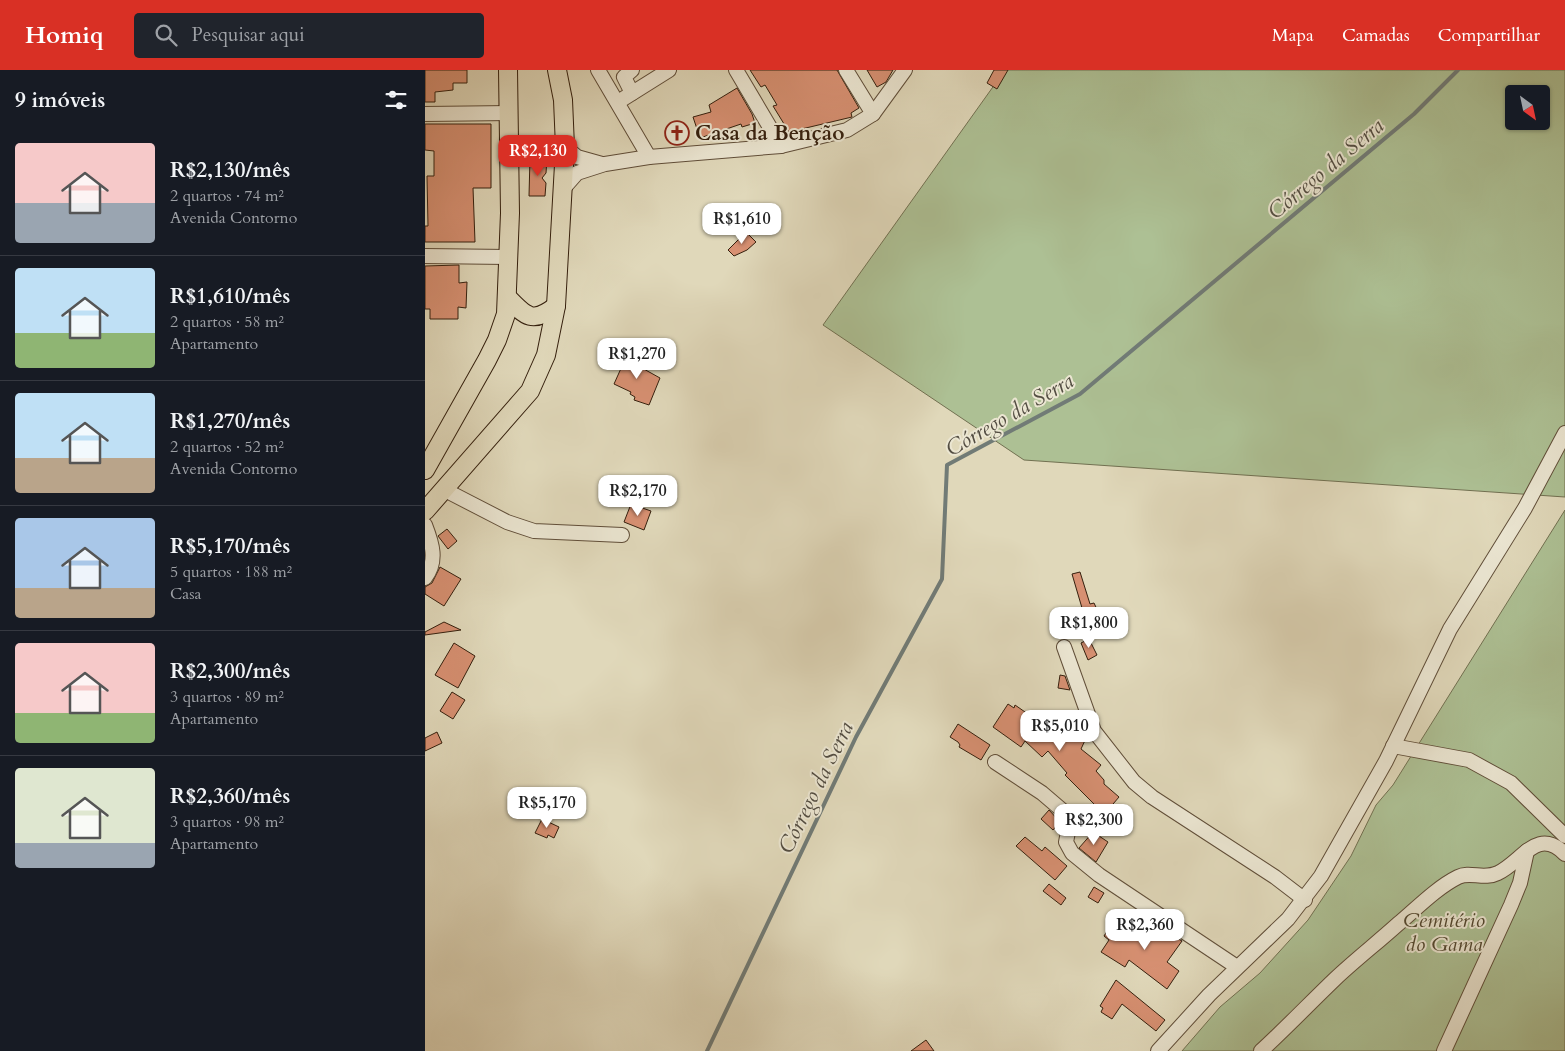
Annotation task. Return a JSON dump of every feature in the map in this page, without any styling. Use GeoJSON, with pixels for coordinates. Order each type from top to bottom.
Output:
{"type":"FeatureCollection","features":[{"type":"Feature","properties":{"kind":"main road"},"geometry":{"type":"LineString","coordinates":[[425,470],[497,340],[508,298],[510,113],[507,70]]}},
{"type":"Feature","properties":{"kind":"main road"},"geometry":{"type":"LineString","coordinates":[[425,511],[530,391],[547,354],[556,306],[565,147],[563,100],[557,70]]}},
{"type":"Feature","properties":{"kind":"main road"},"geometry":{"type":"LineString","coordinates":[[508,298],[526,315],[532,317],[543,315],[556,306]]}},
{"type":"Feature","properties":{"kind":"street"},"geometry":{"type":"LineString","coordinates":[[598,70],[649,157]]}},
{"type":"Feature","properties":{"kind":"street"},"geometry":{"type":"LineString","coordinates":[[632,70],[624,76],[632,93]]}},
{"type":"Feature","properties":{"kind":"street"},"geometry":{"type":"LineString","coordinates":[[618,102],[669,70]]}},
{"type":"Feature","properties":{"kind":"street"},"geometry":{"type":"LineString","coordinates":[[736,70],[781,146]]}},
{"type":"Feature","properties":{"kind":"street"},"geometry":{"type":"LineString","coordinates":[[846,70],[873,114]]}},
{"type":"Feature","properties":{"kind":"street"},"geometry":{"type":"LineString","coordinates":[[562,190],[577,173],[605,164],[649,157],[781,146],[847,130],[873,114],[905,70]]}},
{"type":"Feature","properties":{"kind":"street"},"geometry":{"type":"LineString","coordinates":[[425,114],[510,113]]}},
{"type":"Feature","properties":{"kind":"street"},"geometry":{"type":"LineString","coordinates":[[565,147],[584,161],[605,164]]}},
{"type":"Feature","properties":{"kind":"street"},"geometry":{"type":"LineString","coordinates":[[425,256],[508,256]]}},
{"type":"Feature","properties":{"kind":"street"},"geometry":{"type":"LineString","coordinates":[[1158,1051],[1237,967],[1274,934],[1305,900],[1321,876],[1393,746],[1450,629],[1525,508],[1564,438]]}},
{"type":"Feature","properties":{"kind":"street"},"geometry":{"type":"LineString","coordinates":[[443,489],[507,522],[534,531],[622,535]]}},
{"type":"Feature","properties":{"kind":"street"},"geometry":{"type":"LineString","coordinates":[[425,511],[433,545],[433,559],[425,578]]}},
{"type":"Feature","properties":{"kind":"street"},"geometry":{"type":"LineString","coordinates":[[1064,647],[1094,731],[1134,782],[1152,797],[1275,877],[1305,900]]}},
{"type":"Feature","properties":{"kind":"street"},"geometry":{"type":"LineString","coordinates":[[1393,746],[1469,760],[1511,783],[1565,836]]}},
{"type":"Feature","properties":{"kind":"street"},"geometry":{"type":"LineString","coordinates":[[995,762],[1042,793],[1063,811],[1070,822],[1066,842],[1071,853],[1099,875],[1237,967]]}},
{"type":"Feature","properties":{"kind":"street"},"geometry":{"type":"LineString","coordinates":[[1261,1051],[1335,979],[1418,907],[1456,878],[1466,874],[1481,877],[1498,873],[1527,851],[1543,843],[1554,845],[1565,854]]}},
{"type":"Feature","properties":{"kind":"street"},"geometry":{"type":"LineString","coordinates":[[1444,1051],[1520,883],[1527,851]]}},
{"type":"Feature","properties":{"kind":"green space"},"geometry":{"type":"Polygon","coordinates":[[[1005,70],[1565,70],[1565,497],[1024,460],[823,325],[1005,70]]]}},
{"type":"Feature","properties":{"kind":"green space","name":"Cemitério do Gama"},"geometry":{"type":"Polygon","coordinates":[[[1565,510],[1565,1051],[1182,1051],[1220,1007],[1260,973],[1308,920],[1351,856],[1376,805],[1393,785],[1565,510]]]}},
{"type":"Feature","properties":{"kind":"building"},"geometry":{"type":"Polygon","coordinates":[[[425,70],[467,70],[467,83],[453,83],[453,90],[435,92],[435,102],[425,102],[425,70]]]}},
{"type":"Feature","properties":{"kind":"building"},"geometry":{"type":"Polygon","coordinates":[[[750,70],[837,70],[859,108],[851,113],[852,117],[789,132],[773,106],[777,105],[765,85],[761,87],[750,70]]]}},
{"type":"Feature","properties":{"kind":"building"},"geometry":{"type":"Polygon","coordinates":[[[867,70],[893,70],[886,82],[877,87],[867,70]]]}},
{"type":"Feature","properties":{"kind":"building"},"geometry":{"type":"Polygon","coordinates":[[[994,70],[1008,70],[997,89],[987,83],[994,70]]]}},
{"type":"Feature","properties":{"kind":"building"},"geometry":{"type":"Polygon","coordinates":[[[737,88],[755,123],[742,127],[741,124],[700,138],[693,117],[711,112],[709,105],[737,88]]]}},
{"type":"Feature","properties":{"kind":"building"},"geometry":{"type":"Polygon","coordinates":[[[425,124],[491,124],[491,188],[473,188],[475,242],[425,242],[425,226],[428,226],[427,176],[434,176],[434,151],[425,150],[425,124]]]}},
{"type":"Feature","properties":{"kind":"building"},"geometry":{"type":"Polygon","coordinates":[[[530,158],[547,158],[546,173],[542,178],[546,183],[545,196],[529,196],[530,158]]]}},
{"type":"Feature","properties":{"kind":"building"},"geometry":{"type":"Polygon","coordinates":[[[746,232],[756,242],[747,250],[734,256],[728,250],[746,232]]]}},
{"type":"Feature","properties":{"kind":"building"},"geometry":{"type":"Polygon","coordinates":[[[459,265],[459,283],[467,282],[466,308],[458,307],[458,319],[430,319],[430,309],[425,309],[425,266],[459,265]]]}},
{"type":"Feature","properties":{"kind":"building"},"geometry":{"type":"Polygon","coordinates":[[[627,355],[644,363],[642,368],[660,378],[649,405],[634,400],[635,397],[630,394],[631,392],[614,384],[627,355]]]}},
{"type":"Feature","properties":{"kind":"building"},"geometry":{"type":"Polygon","coordinates":[[[631,504],[651,511],[644,530],[624,522],[631,504]]]}},
{"type":"Feature","properties":{"kind":"building"},"geometry":{"type":"Polygon","coordinates":[[[447,529],[457,541],[448,549],[438,536],[447,529]]]}},
{"type":"Feature","properties":{"kind":"building"},"geometry":{"type":"Polygon","coordinates":[[[440,567],[461,579],[444,606],[425,594],[425,587],[432,583],[440,567]]]}},
{"type":"Feature","properties":{"kind":"building"},"geometry":{"type":"Polygon","coordinates":[[[1080,572],[1090,604],[1094,603],[1101,618],[1082,627],[1075,611],[1082,608],[1072,574],[1080,572]]]}},
{"type":"Feature","properties":{"kind":"building"},"geometry":{"type":"Polygon","coordinates":[[[444,622],[461,630],[425,635],[425,632],[444,622]]]}},
{"type":"Feature","properties":{"kind":"building"},"geometry":{"type":"Polygon","coordinates":[[[1089,639],[1097,655],[1088,660],[1081,643],[1089,639]]]}},
{"type":"Feature","properties":{"kind":"building"},"geometry":{"type":"Polygon","coordinates":[[[454,643],[475,656],[458,688],[435,675],[454,643]]]}},
{"type":"Feature","properties":{"kind":"building"},"geometry":{"type":"Polygon","coordinates":[[[1060,675],[1065,676],[1070,690],[1058,688],[1060,675]]]}},
{"type":"Feature","properties":{"kind":"building"},"geometry":{"type":"Polygon","coordinates":[[[452,692],[465,700],[453,719],[440,711],[452,692]]]}},
{"type":"Feature","properties":{"kind":"building"},"geometry":{"type":"Polygon","coordinates":[[[1008,704],[1014,708],[1015,705],[1061,737],[1070,717],[1073,718],[1075,712],[1078,713],[1087,736],[1081,749],[1101,765],[1096,771],[1104,780],[1104,784],[1119,797],[1102,817],[1091,807],[1094,804],[1065,775],[1067,773],[1048,751],[1042,757],[1025,741],[1021,747],[993,727],[1008,704]]]}},
{"type":"Feature","properties":{"kind":"building"},"geometry":{"type":"Polygon","coordinates":[[[958,724],[990,745],[981,760],[959,747],[958,742],[950,737],[958,724]]]}},
{"type":"Feature","properties":{"kind":"building"},"geometry":{"type":"Polygon","coordinates":[[[437,732],[442,743],[425,751],[425,738],[437,732]]]}},
{"type":"Feature","properties":{"kind":"building"},"geometry":{"type":"Polygon","coordinates":[[[545,791],[560,799],[552,814],[538,806],[545,791]]]}},
{"type":"Feature","properties":{"kind":"building"},"geometry":{"type":"Polygon","coordinates":[[[1049,810],[1060,822],[1053,830],[1041,819],[1049,810]]]}},
{"type":"Feature","properties":{"kind":"building"},"geometry":{"type":"Polygon","coordinates":[[[542,819],[559,827],[554,838],[548,835],[547,838],[535,833],[542,819]]]}},
{"type":"Feature","properties":{"kind":"building"},"geometry":{"type":"Polygon","coordinates":[[[1093,832],[1108,842],[1096,862],[1079,848],[1093,832]]]}},
{"type":"Feature","properties":{"kind":"building"},"geometry":{"type":"Polygon","coordinates":[[[1025,837],[1042,851],[1045,847],[1067,866],[1055,880],[1016,846],[1025,837]]]}},
{"type":"Feature","properties":{"kind":"building"},"geometry":{"type":"Polygon","coordinates":[[[1049,884],[1066,898],[1061,905],[1043,891],[1049,884]]]}},
{"type":"Feature","properties":{"kind":"building"},"geometry":{"type":"Polygon","coordinates":[[[1094,887],[1104,893],[1098,903],[1088,897],[1094,887]]]}},
{"type":"Feature","properties":{"kind":"building"},"geometry":{"type":"Polygon","coordinates":[[[1146,920],[1182,941],[1167,962],[1179,971],[1167,989],[1129,960],[1125,967],[1101,952],[1109,940],[1104,936],[1109,928],[1115,931],[1118,925],[1135,936],[1146,920]]]}},
{"type":"Feature","properties":{"kind":"building"},"geometry":{"type":"Polygon","coordinates":[[[1116,980],[1165,1020],[1156,1031],[1122,1004],[1112,1019],[1101,1012],[1103,1008],[1100,1006],[1116,980]]]}},
{"type":"Feature","properties":{"kind":"building"},"geometry":{"type":"Polygon","coordinates":[[[926,1040],[934,1051],[911,1051],[926,1040]]]}},
{"type":"Feature","properties":{"kind":"waterway","name":"Córrego da Serra"},"geometry":{"type":"LineString","coordinates":[[707,1051],[856,737],[942,579],[947,465],[1080,394],[1414,114],[1458,70]]}},
{"type":"Feature","properties":{"kind":"place","name":"Casa da Benção"},"geometry":{"type":"Point","coordinates":[677,133]}}]}
